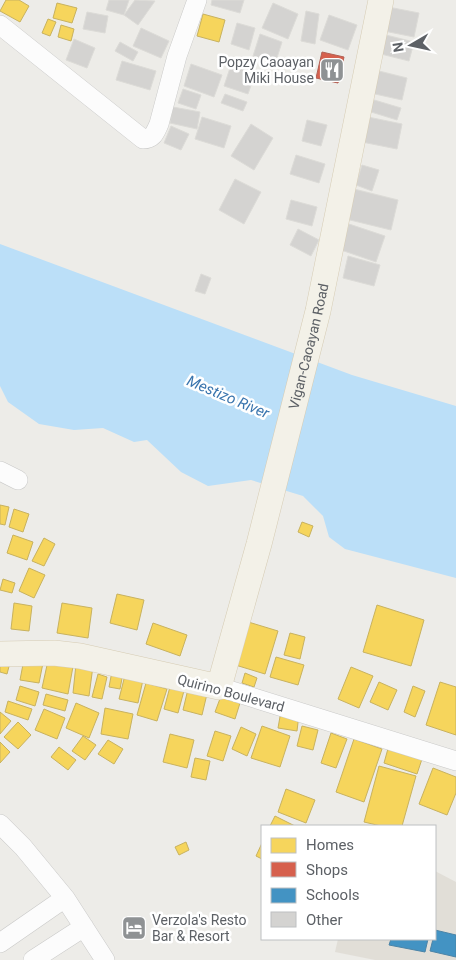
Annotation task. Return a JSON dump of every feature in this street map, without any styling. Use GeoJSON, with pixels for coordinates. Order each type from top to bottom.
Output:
{"type":"FeatureCollection","features":[{"type":"Feature","properties":{"kind":"main road","name":"Vigan-Caoayan Road"},"geometry":{"type":"LineString","coordinates":[[219,688],[259,544],[318,310],[381,0]]}},
{"type":"Feature","properties":{"kind":"main road","name":"Quirino Boulevard"},"geometry":{"type":"LineString","coordinates":[[0,654],[54,653],[80,656],[219,688]]}},
{"type":"Feature","properties":{"kind":"street"},"geometry":{"type":"LineString","coordinates":[[0,25],[143,139],[149,139],[154,135],[159,124],[178,56],[197,0]]}},
{"type":"Feature","properties":{"kind":"street"},"geometry":{"type":"LineString","coordinates":[[0,472],[18,480]]}},
{"type":"Feature","properties":{"kind":"street","name":"Quirino Boulevard"},"geometry":{"type":"LineString","coordinates":[[219,688],[456,761]]}},
{"type":"Feature","properties":{"kind":"street"},"geometry":{"type":"LineString","coordinates":[[0,824],[23,847],[66,898],[106,960]]}},
{"type":"Feature","properties":{"kind":"street"},"geometry":{"type":"LineString","coordinates":[[0,942],[66,898]]}},
{"type":"Feature","properties":{"kind":"street"},"geometry":{"type":"LineString","coordinates":[[33,960],[84,927]]}},
{"type":"Feature","properties":{"kind":"shaded area"},"geometry":{"type":"Polygon","coordinates":[[[436,872],[456,882],[456,960],[375,960],[335,952],[338,940],[436,940],[436,872]]]}},
{"type":"Feature","properties":{"kind":"water","name":"Mestizo River"},"geometry":{"type":"Polygon","coordinates":[[[0,244],[352,375],[456,406],[456,578],[345,549],[329,537],[323,516],[303,496],[251,480],[208,486],[181,472],[147,440],[134,442],[103,428],[74,430],[39,424],[8,402],[0,386],[0,244]]]}},
{"type":"Feature","properties":{"kind":"building: Homes"},"geometry":{"type":"Polygon","coordinates":[[[6,0],[19,0],[29,6],[20,22],[0,11],[6,0]]]}},
{"type":"Feature","properties":{"kind":"building: Homes"},"geometry":{"type":"Polygon","coordinates":[[[57,3],[77,8],[72,23],[53,18],[57,3]]]}},
{"type":"Feature","properties":{"kind":"building: Homes"},"geometry":{"type":"Polygon","coordinates":[[[203,14],[225,20],[219,42],[197,36],[203,14]]]}},
{"type":"Feature","properties":{"kind":"building: Homes"},"geometry":{"type":"Polygon","coordinates":[[[48,19],[56,22],[50,36],[42,33],[48,19]]]}},
{"type":"Feature","properties":{"kind":"building: Homes"},"geometry":{"type":"Polygon","coordinates":[[[61,25],[74,29],[71,41],[58,37],[61,25]]]}},
{"type":"Feature","properties":{"kind":"building: Homes"},"geometry":{"type":"Polygon","coordinates":[[[0,505],[9,507],[5,525],[0,524],[0,505]]]}},
{"type":"Feature","properties":{"kind":"building: Homes"},"geometry":{"type":"Polygon","coordinates":[[[14,509],[29,514],[23,532],[9,527],[14,509]]]}},
{"type":"Feature","properties":{"kind":"building: Homes"},"geometry":{"type":"Polygon","coordinates":[[[302,522],[313,526],[309,537],[298,532],[302,522]]]}},
{"type":"Feature","properties":{"kind":"building: Homes"},"geometry":{"type":"Polygon","coordinates":[[[13,535],[33,542],[27,560],[7,553],[13,535]]]}},
{"type":"Feature","properties":{"kind":"building: Homes"},"geometry":{"type":"Polygon","coordinates":[[[44,538],[55,544],[44,566],[32,561],[44,538]]]}},
{"type":"Feature","properties":{"kind":"building: Homes"},"geometry":{"type":"Polygon","coordinates":[[[29,568],[45,575],[34,598],[19,591],[29,568]]]}},
{"type":"Feature","properties":{"kind":"building: Homes"},"geometry":{"type":"Polygon","coordinates":[[[3,579],[15,583],[12,593],[0,590],[3,579]]]}},
{"type":"Feature","properties":{"kind":"building: Homes"},"geometry":{"type":"Polygon","coordinates":[[[117,594],[144,600],[137,630],[110,623],[117,594]]]}},
{"type":"Feature","properties":{"kind":"building: Homes"},"geometry":{"type":"Polygon","coordinates":[[[14,603],[32,606],[29,631],[11,629],[14,603]]]}},
{"type":"Feature","properties":{"kind":"building: Homes"},"geometry":{"type":"Polygon","coordinates":[[[62,603],[92,608],[88,638],[57,633],[62,603]]]}},
{"type":"Feature","properties":{"kind":"building: Homes"},"geometry":{"type":"Polygon","coordinates":[[[377,605],[424,620],[411,666],[363,652],[377,605]]]}},
{"type":"Feature","properties":{"kind":"building: Homes"},"geometry":{"type":"Polygon","coordinates":[[[245,621],[278,631],[265,674],[232,664],[245,621]]]}},
{"type":"Feature","properties":{"kind":"building: Homes"},"geometry":{"type":"Polygon","coordinates":[[[153,623],[187,635],[180,656],[146,644],[153,623]]]}},
{"type":"Feature","properties":{"kind":"building: Homes"},"geometry":{"type":"Polygon","coordinates":[[[290,633],[305,637],[300,659],[284,655],[290,633]]]}},
{"type":"Feature","properties":{"kind":"building: Homes"},"geometry":{"type":"Polygon","coordinates":[[[0,656],[11,659],[7,674],[0,672],[0,656]]]}},
{"type":"Feature","properties":{"kind":"building: Homes"},"geometry":{"type":"Polygon","coordinates":[[[49,656],[74,661],[68,694],[42,688],[49,656]]]}},
{"type":"Feature","properties":{"kind":"building: Homes"},"geometry":{"type":"Polygon","coordinates":[[[276,657],[304,665],[298,685],[270,677],[276,657]]]}},
{"type":"Feature","properties":{"kind":"building: Homes"},"geometry":{"type":"Polygon","coordinates":[[[24,659],[43,663],[39,683],[20,680],[24,659]]]}},
{"type":"Feature","properties":{"kind":"building: Homes"},"geometry":{"type":"Polygon","coordinates":[[[76,664],[93,666],[89,696],[73,693],[76,664]]]}},
{"type":"Feature","properties":{"kind":"building: Homes"},"geometry":{"type":"Polygon","coordinates":[[[113,666],[124,668],[120,689],[109,687],[113,666]]]}},
{"type":"Feature","properties":{"kind":"building: Homes"},"geometry":{"type":"Polygon","coordinates":[[[351,667],[373,676],[359,708],[338,699],[351,667]]]}},
{"type":"Feature","properties":{"kind":"building: Homes"},"geometry":{"type":"Polygon","coordinates":[[[126,671],[144,675],[138,703],[119,699],[126,671]]]}},
{"type":"Feature","properties":{"kind":"building: Homes"},"geometry":{"type":"Polygon","coordinates":[[[245,673],[257,678],[254,687],[242,683],[245,673]]]}},
{"type":"Feature","properties":{"kind":"building: Homes"},"geometry":{"type":"Polygon","coordinates":[[[98,674],[107,677],[102,699],[92,697],[98,674]]]}},
{"type":"Feature","properties":{"kind":"building: Homes"},"geometry":{"type":"Polygon","coordinates":[[[379,682],[397,690],[388,710],[370,702],[379,682]]]}},
{"type":"Feature","properties":{"kind":"building: Homes"},"geometry":{"type":"Polygon","coordinates":[[[440,682],[456,687],[456,735],[426,725],[440,682]]]}},
{"type":"Feature","properties":{"kind":"building: Homes"},"geometry":{"type":"Polygon","coordinates":[[[146,683],[167,689],[157,721],[137,715],[146,683]]]}},
{"type":"Feature","properties":{"kind":"building: Homes"},"geometry":{"type":"Polygon","coordinates":[[[171,683],[185,687],[178,713],[164,709],[171,683]]]}},
{"type":"Feature","properties":{"kind":"building: Homes"},"geometry":{"type":"Polygon","coordinates":[[[20,686],[39,692],[35,706],[16,700],[20,686]]]}},
{"type":"Feature","properties":{"kind":"building: Homes"},"geometry":{"type":"Polygon","coordinates":[[[413,686],[425,691],[415,717],[404,712],[413,686]]]}},
{"type":"Feature","properties":{"kind":"building: Homes"},"geometry":{"type":"Polygon","coordinates":[[[188,689],[207,694],[202,715],[183,710],[188,689]]]}},
{"type":"Feature","properties":{"kind":"building: Homes"},"geometry":{"type":"Polygon","coordinates":[[[46,694],[68,700],[65,711],[43,705],[46,694]]]}},
{"type":"Feature","properties":{"kind":"building: Homes"},"geometry":{"type":"Polygon","coordinates":[[[221,696],[240,703],[235,719],[215,712],[221,696]]]}},
{"type":"Feature","properties":{"kind":"building: Homes"},"geometry":{"type":"Polygon","coordinates":[[[8,701],[32,709],[28,720],[5,712],[8,701]]]}},
{"type":"Feature","properties":{"kind":"building: Homes"},"geometry":{"type":"Polygon","coordinates":[[[76,703],[99,713],[89,738],[66,728],[76,703]]]}},
{"type":"Feature","properties":{"kind":"building: Homes"},"geometry":{"type":"Polygon","coordinates":[[[105,708],[133,714],[128,739],[101,734],[105,708]]]}},
{"type":"Feature","properties":{"kind":"building: Homes"},"geometry":{"type":"Polygon","coordinates":[[[44,709],[65,718],[57,739],[35,730],[44,709]]]}},
{"type":"Feature","properties":{"kind":"building: Homes"},"geometry":{"type":"Polygon","coordinates":[[[281,711],[299,714],[297,731],[278,728],[281,711]]]}},
{"type":"Feature","properties":{"kind":"building: Homes"},"geometry":{"type":"Polygon","coordinates":[[[0,712],[11,721],[0,734],[0,712]]]}},
{"type":"Feature","properties":{"kind":"building: Homes"},"geometry":{"type":"Polygon","coordinates":[[[18,722],[31,735],[18,749],[4,737],[18,722]]]}},
{"type":"Feature","properties":{"kind":"building: Homes"},"geometry":{"type":"Polygon","coordinates":[[[262,726],[290,736],[280,767],[251,758],[262,726]]]}},
{"type":"Feature","properties":{"kind":"building: Homes"},"geometry":{"type":"Polygon","coordinates":[[[302,726],[318,730],[313,750],[297,746],[302,726]]]}},
{"type":"Feature","properties":{"kind":"building: Homes"},"geometry":{"type":"Polygon","coordinates":[[[241,727],[256,734],[247,756],[232,749],[241,727]]]}},
{"type":"Feature","properties":{"kind":"building: Homes"},"geometry":{"type":"Polygon","coordinates":[[[215,731],[231,736],[223,761],[207,756],[215,731]]]}},
{"type":"Feature","properties":{"kind":"building: Homes"},"geometry":{"type":"Polygon","coordinates":[[[331,733],[347,739],[336,768],[321,763],[331,733]]]}},
{"type":"Feature","properties":{"kind":"building: Homes"},"geometry":{"type":"Polygon","coordinates":[[[170,734],[194,740],[187,768],[163,762],[170,734]]]}},
{"type":"Feature","properties":{"kind":"building: Homes"},"geometry":{"type":"Polygon","coordinates":[[[83,736],[96,745],[85,760],[72,751],[83,736]]]}},
{"type":"Feature","properties":{"kind":"building: Homes"},"geometry":{"type":"Polygon","coordinates":[[[354,739],[382,749],[364,802],[336,792],[354,739]]]}},
{"type":"Feature","properties":{"kind":"building: Homes"},"geometry":{"type":"Polygon","coordinates":[[[108,740],[123,749],[114,764],[98,754],[108,740]]]}},
{"type":"Feature","properties":{"kind":"building: Homes"},"geometry":{"type":"Polygon","coordinates":[[[0,742],[10,752],[0,763],[0,742]]]}},
{"type":"Feature","properties":{"kind":"building: Homes"},"geometry":{"type":"Polygon","coordinates":[[[389,745],[423,756],[417,774],[384,763],[389,745]]]}},
{"type":"Feature","properties":{"kind":"building: Homes"},"geometry":{"type":"Polygon","coordinates":[[[59,747],[76,760],[68,770],[51,757],[59,747]]]}},
{"type":"Feature","properties":{"kind":"building: Homes"},"geometry":{"type":"Polygon","coordinates":[[[195,758],[210,761],[206,780],[191,777],[195,758]]]}},
{"type":"Feature","properties":{"kind":"building: Homes"},"geometry":{"type":"Polygon","coordinates":[[[379,766],[416,776],[402,825],[377,825],[364,822],[379,766]]]}},
{"type":"Feature","properties":{"kind":"building: Homes"},"geometry":{"type":"Polygon","coordinates":[[[433,768],[456,777],[456,793],[447,815],[419,804],[433,768]]]}},
{"type":"Feature","properties":{"kind":"building: Homes"},"geometry":{"type":"Polygon","coordinates":[[[286,789],[315,800],[306,823],[278,812],[286,789]]]}},
{"type":"Feature","properties":{"kind":"building: Homes"},"geometry":{"type":"Polygon","coordinates":[[[275,816],[293,825],[270,825],[275,816]]]}},
{"type":"Feature","properties":{"kind":"building: Homes"},"geometry":{"type":"Polygon","coordinates":[[[186,842],[189,850],[179,855],[175,847],[186,842]]]}},
{"type":"Feature","properties":{"kind":"building: Homes"},"geometry":{"type":"Polygon","coordinates":[[[261,845],[261,858],[256,856],[261,845]]]}},
{"type":"Feature","properties":{"kind":"building: Shops"},"geometry":{"type":"Polygon","coordinates":[[[322,52],[344,57],[338,83],[316,78],[322,52]]]}},
{"type":"Feature","properties":{"kind":"building: Schools"},"geometry":{"type":"Polygon","coordinates":[[[436,930],[456,935],[456,957],[430,951],[433,940],[436,940],[436,930]]]}},
{"type":"Feature","properties":{"kind":"building: Schools"},"geometry":{"type":"Polygon","coordinates":[[[391,940],[428,940],[425,952],[389,945],[391,940]]]}},
{"type":"Feature","properties":{"kind":"building: Other"},"geometry":{"type":"Polygon","coordinates":[[[109,0],[129,0],[124,15],[106,10],[109,0]]]}},
{"type":"Feature","properties":{"kind":"building: Other"},"geometry":{"type":"Polygon","coordinates":[[[135,0],[155,1],[138,25],[124,15],[135,0]]]}},
{"type":"Feature","properties":{"kind":"building: Other"},"geometry":{"type":"Polygon","coordinates":[[[212,0],[244,0],[240,13],[211,5],[212,0]]]}},
{"type":"Feature","properties":{"kind":"building: Other"},"geometry":{"type":"Polygon","coordinates":[[[273,3],[298,14],[288,39],[262,28],[273,3]]]}},
{"type":"Feature","properties":{"kind":"building: Other"},"geometry":{"type":"Polygon","coordinates":[[[383,6],[419,13],[414,37],[379,30],[383,6]]]}},
{"type":"Feature","properties":{"kind":"building: Other"},"geometry":{"type":"Polygon","coordinates":[[[306,11],[319,14],[315,44],[301,41],[306,11]]]}},
{"type":"Feature","properties":{"kind":"building: Other"},"geometry":{"type":"Polygon","coordinates":[[[87,12],[108,16],[105,33],[83,29],[87,12]]]}},
{"type":"Feature","properties":{"kind":"building: Other"},"geometry":{"type":"Polygon","coordinates":[[[329,15],[357,25],[348,50],[320,40],[329,15]]]}},
{"type":"Feature","properties":{"kind":"building: Other"},"geometry":{"type":"Polygon","coordinates":[[[237,23],[255,28],[249,50],[231,44],[237,23]]]}},
{"type":"Feature","properties":{"kind":"building: Other"},"geometry":{"type":"Polygon","coordinates":[[[141,28],[169,41],[161,58],[133,46],[141,28]]]}},
{"type":"Feature","properties":{"kind":"building: Other"},"geometry":{"type":"Polygon","coordinates":[[[260,34],[282,42],[275,64],[253,56],[260,34]]]}},
{"type":"Feature","properties":{"kind":"building: Other"},"geometry":{"type":"Polygon","coordinates":[[[382,34],[414,42],[409,61],[377,53],[382,34]]]}},
{"type":"Feature","properties":{"kind":"building: Other"},"geometry":{"type":"Polygon","coordinates":[[[74,39],[95,48],[87,68],[66,60],[74,39]]]}},
{"type":"Feature","properties":{"kind":"building: Other"},"geometry":{"type":"Polygon","coordinates":[[[120,42],[138,52],[133,61],[115,51],[120,42]]]}},
{"type":"Feature","properties":{"kind":"building: Other"},"geometry":{"type":"Polygon","coordinates":[[[122,61],[156,71],[150,90],[116,80],[122,61]]]}},
{"type":"Feature","properties":{"kind":"building: Other"},"geometry":{"type":"Polygon","coordinates":[[[232,62],[256,71],[248,94],[224,86],[232,62]]]}},
{"type":"Feature","properties":{"kind":"building: Other"},"geometry":{"type":"Polygon","coordinates":[[[191,64],[222,75],[214,97],[184,86],[191,64]]]}},
{"type":"Feature","properties":{"kind":"building: Other"},"geometry":{"type":"Polygon","coordinates":[[[371,69],[407,78],[402,100],[366,92],[371,69]]]}},
{"type":"Feature","properties":{"kind":"building: Other"},"geometry":{"type":"Polygon","coordinates":[[[183,89],[201,95],[196,109],[178,103],[183,89]]]}},
{"type":"Feature","properties":{"kind":"building: Other"},"geometry":{"type":"Polygon","coordinates":[[[225,94],[247,102],[243,111],[221,103],[225,94]]]}},
{"type":"Feature","properties":{"kind":"building: Other"},"geometry":{"type":"Polygon","coordinates":[[[371,99],[401,108],[397,120],[368,111],[371,99]]]}},
{"type":"Feature","properties":{"kind":"building: Other"},"geometry":{"type":"Polygon","coordinates":[[[173,107],[200,112],[197,129],[170,123],[173,107]]]}},
{"type":"Feature","properties":{"kind":"building: Other"},"geometry":{"type":"Polygon","coordinates":[[[202,117],[231,126],[224,148],[195,139],[202,117]]]}},
{"type":"Feature","properties":{"kind":"building: Other"},"geometry":{"type":"Polygon","coordinates":[[[368,117],[402,124],[397,149],[362,142],[368,117]]]}},
{"type":"Feature","properties":{"kind":"building: Other"},"geometry":{"type":"Polygon","coordinates":[[[307,120],[327,125],[321,146],[302,141],[307,120]]]}},
{"type":"Feature","properties":{"kind":"building: Other"},"geometry":{"type":"Polygon","coordinates":[[[251,124],[273,138],[254,170],[231,156],[251,124]]]}},
{"type":"Feature","properties":{"kind":"building: Other"},"geometry":{"type":"Polygon","coordinates":[[[171,126],[189,134],[181,150],[164,143],[171,126]]]}},
{"type":"Feature","properties":{"kind":"building: Other"},"geometry":{"type":"Polygon","coordinates":[[[296,155],[325,164],[319,183],[290,174],[296,155]]]}},
{"type":"Feature","properties":{"kind":"building: Other"},"geometry":{"type":"Polygon","coordinates":[[[362,165],[379,170],[372,191],[356,185],[362,165]]]}},
{"type":"Feature","properties":{"kind":"building: Other"},"geometry":{"type":"Polygon","coordinates":[[[235,179],[261,192],[244,224],[219,210],[235,179]]]}},
{"type":"Feature","properties":{"kind":"building: Other"},"geometry":{"type":"Polygon","coordinates":[[[354,189],[398,200],[391,230],[346,219],[354,189]]]}},
{"type":"Feature","properties":{"kind":"building: Other"},"geometry":{"type":"Polygon","coordinates":[[[291,200],[317,207],[312,226],[286,219],[291,200]]]}},
{"type":"Feature","properties":{"kind":"building: Other"},"geometry":{"type":"Polygon","coordinates":[[[349,224],[385,236],[376,262],[341,250],[349,224]]]}},
{"type":"Feature","properties":{"kind":"building: Other"},"geometry":{"type":"Polygon","coordinates":[[[298,229],[319,240],[311,256],[290,245],[298,229]]]}},
{"type":"Feature","properties":{"kind":"building: Other"},"geometry":{"type":"Polygon","coordinates":[[[348,256],[380,265],[374,286],[343,278],[348,256]]]}},
{"type":"Feature","properties":{"kind":"building: Other"},"geometry":{"type":"Polygon","coordinates":[[[201,274],[211,278],[205,294],[195,291],[201,274]]]}},
{"type":"Feature","properties":{"kind":"place","name":"Popzy Caoayan Miki House"},"geometry":{"type":"Point","coordinates":[332,70]}},
{"type":"Feature","properties":{"kind":"place","name":"Verzola's Resto Bar & Resort"},"geometry":{"type":"Point","coordinates":[134,928]}}]}
